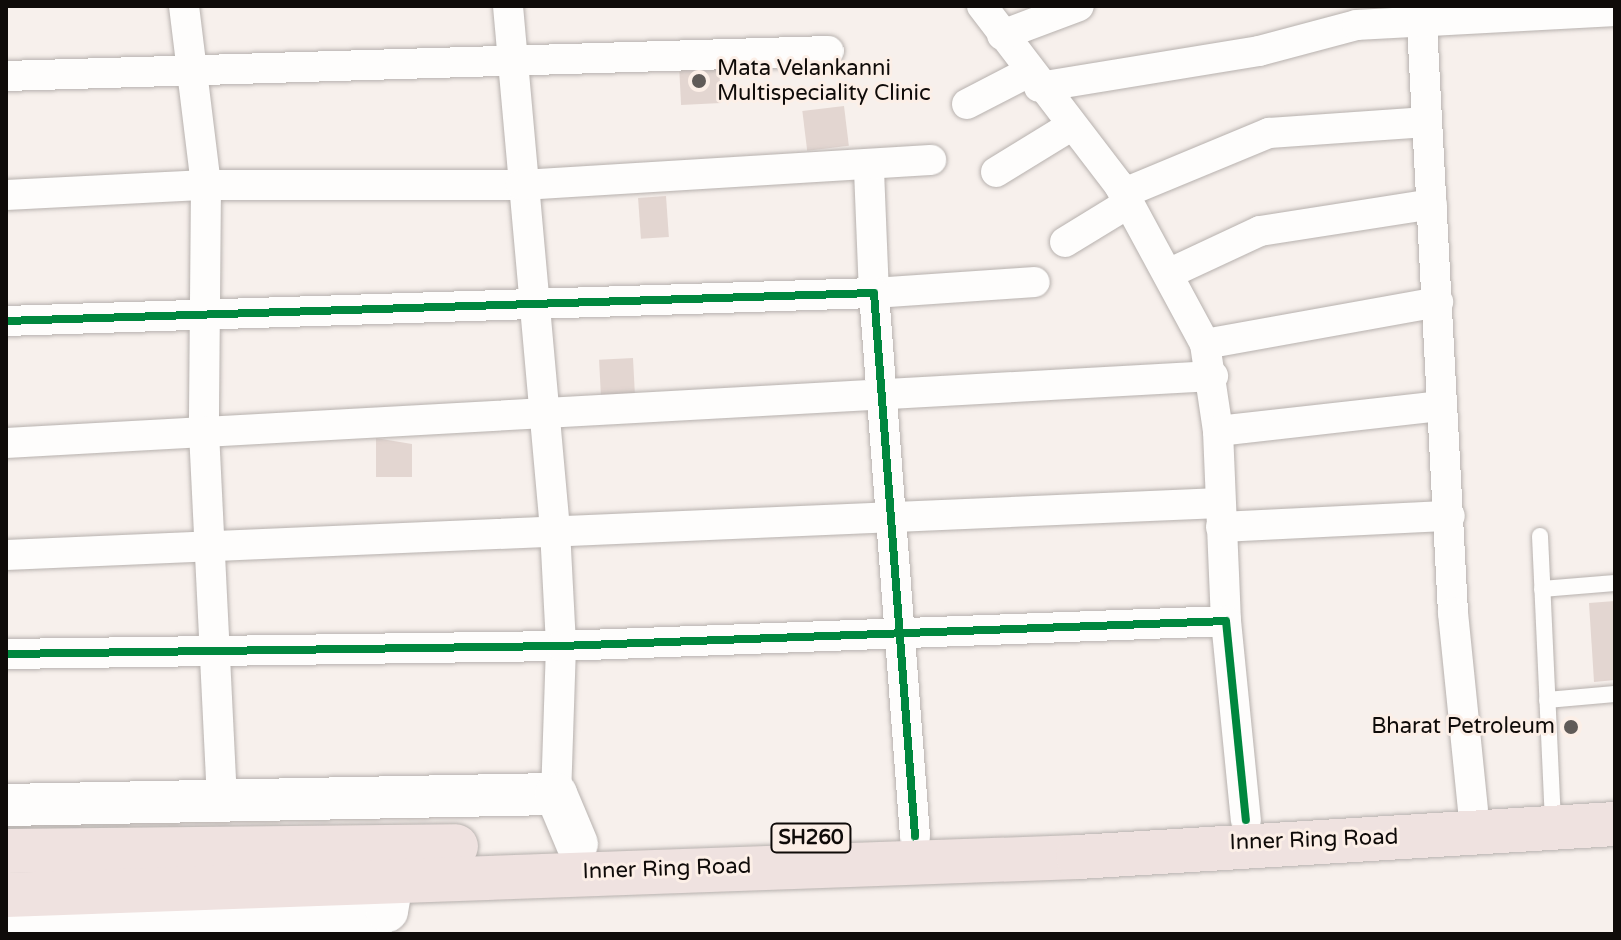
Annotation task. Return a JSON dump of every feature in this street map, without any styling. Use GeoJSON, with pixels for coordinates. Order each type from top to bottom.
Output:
{"type":"FeatureCollection","features":[{"type":"Feature","properties":{"kind":"highway","name":"Inner Ring Road"},"geometry":{"type":"LineString","coordinates":[[6,851],[577,844],[915,836],[1615,800]]}},
{"type":"Feature","properties":{"kind":"highway","name":"Inner Ring Road"},"geometry":{"type":"LineString","coordinates":[[6,895],[389,907],[1078,857],[1615,824]]}},
{"type":"Feature","properties":{"kind":"street"},"geometry":{"type":"LineString","coordinates":[[184,6],[206,185],[209,311],[204,432],[212,545],[222,799]]}},
{"type":"Feature","properties":{"kind":"street"},"geometry":{"type":"LineString","coordinates":[[508,6],[531,304],[555,530],[561,646],[556,794],[577,844]]}},
{"type":"Feature","properties":{"kind":"street"},"geometry":{"type":"LineString","coordinates":[[982,6],[1034,80],[1126,198],[1170,273],[1205,344],[1213,376],[1218,431],[1226,621],[1246,820]]}},
{"type":"Feature","properties":{"kind":"street"},"geometry":{"type":"LineString","coordinates":[[1002,35],[1079,6]]}},
{"type":"Feature","properties":{"kind":"street"},"geometry":{"type":"LineString","coordinates":[[967,104],[1034,80],[1259,51],[1357,25],[1420,15],[1615,11]]}},
{"type":"Feature","properties":{"kind":"street"},"geometry":{"type":"LineString","coordinates":[[1420,15],[1442,406],[1473,809]]}},
{"type":"Feature","properties":{"kind":"street"},"geometry":{"type":"LineString","coordinates":[[6,76],[829,51]]}},
{"type":"Feature","properties":{"kind":"street"},"geometry":{"type":"LineString","coordinates":[[1065,242],[1126,198],[1269,133],[1427,122]]}},
{"type":"Feature","properties":{"kind":"street"},"geometry":{"type":"LineString","coordinates":[[996,172],[1071,126]]}},
{"type":"Feature","properties":{"kind":"street"},"geometry":{"type":"LineString","coordinates":[[6,195],[206,185],[521,185],[869,170],[931,160]]}},
{"type":"Feature","properties":{"kind":"street"},"geometry":{"type":"LineString","coordinates":[[869,170],[877,399],[915,836]]}},
{"type":"Feature","properties":{"kind":"street"},"geometry":{"type":"LineString","coordinates":[[1170,273],[1260,231],[1432,204]]}},
{"type":"Feature","properties":{"kind":"street"},"geometry":{"type":"LineString","coordinates":[[6,321],[209,311],[874,293],[1035,282]]}},
{"type":"Feature","properties":{"kind":"street"},"geometry":{"type":"LineString","coordinates":[[1205,344],[1438,302]]}},
{"type":"Feature","properties":{"kind":"street"},"geometry":{"type":"LineString","coordinates":[[6,443],[877,399],[1213,376]]}},
{"type":"Feature","properties":{"kind":"street"},"geometry":{"type":"LineString","coordinates":[[1218,431],[1442,406]]}},
{"type":"Feature","properties":{"kind":"street"},"geometry":{"type":"LineString","coordinates":[[6,555],[888,515],[1450,516]]}},
{"type":"Feature","properties":{"kind":"street"},"geometry":{"type":"LineString","coordinates":[[6,654],[561,646],[1226,621]]}},
{"type":"Feature","properties":{"kind":"street"},"geometry":{"type":"LineString","coordinates":[[6,805],[556,794]]}},
{"type":"Feature","properties":{"kind":"street"},"geometry":{"type":"LineString","coordinates":[[6,928],[177,928],[389,907]]}},
{"type":"Feature","properties":{"kind":"lane"},"geometry":{"type":"LineString","coordinates":[[1540,536],[1552,805]]}},
{"type":"Feature","properties":{"kind":"lane"},"geometry":{"type":"LineString","coordinates":[[1542,589],[1615,583]]}},
{"type":"Feature","properties":{"kind":"lane"},"geometry":{"type":"LineString","coordinates":[[1547,700],[1615,694]]}},
{"type":"Feature","properties":{"kind":"building"},"geometry":{"type":"Polygon","coordinates":[[[719,64],[721,103],[681,105],[679,66],[719,64]]]}},
{"type":"Feature","properties":{"kind":"building"},"geometry":{"type":"Polygon","coordinates":[[[844,106],[849,146],[807,151],[802,111],[844,106]]]}},
{"type":"Feature","properties":{"kind":"building"},"geometry":{"type":"Polygon","coordinates":[[[666,196],[669,237],[641,239],[638,198],[666,196]]]}},
{"type":"Feature","properties":{"kind":"building"},"geometry":{"type":"Polygon","coordinates":[[[633,358],[635,396],[601,398],[599,360],[633,358]]]}},
{"type":"Feature","properties":{"kind":"building"},"geometry":{"type":"Polygon","coordinates":[[[376,438],[412,444],[412,477],[376,477],[376,438]]]}},
{"type":"Feature","properties":{"kind":"building"},"geometry":{"type":"Polygon","coordinates":[[[1615,601],[1615,680],[1594,682],[1589,603],[1615,601]]]}},
{"type":"Feature","properties":{"kind":"cycle path"},"geometry":{"type":"LineString","coordinates":[[6,321],[874,293],[915,836]]}},
{"type":"Feature","properties":{"kind":"cycle path"},"geometry":{"type":"LineString","coordinates":[[6,654],[561,646],[1226,621],[1246,820]]}},
{"type":"Feature","properties":{"kind":"place","name":"Mata Velankanni Multispeciality Clinic"},"geometry":{"type":"Point","coordinates":[699,81]}},
{"type":"Feature","properties":{"kind":"place","name":"Bharat Petroleum"},"geometry":{"type":"Point","coordinates":[1571,727]}}]}
